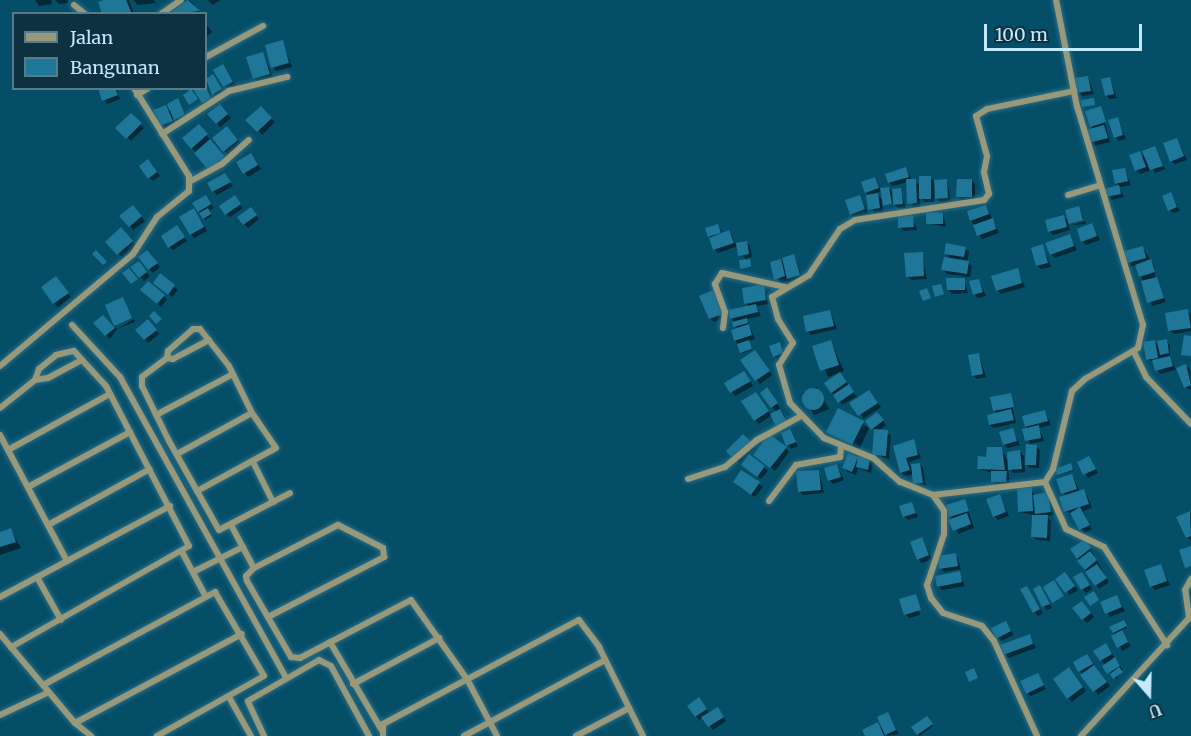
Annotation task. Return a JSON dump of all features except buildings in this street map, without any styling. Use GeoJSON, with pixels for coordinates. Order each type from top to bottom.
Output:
{"type":"FeatureCollection","features":[{"type":"Feature","properties":{"kind":"street"},"geometry":{"type":"LineString","coordinates":[[164,12],[180,0]]}},
{"type":"Feature","properties":{"kind":"street"},"geometry":{"type":"LineString","coordinates":[[1045,482],[1053,469],[1072,391],[1084,379],[1134,352],[1142,340],[1143,325],[1098,186],[1074,91],[1056,0]]}},
{"type":"Feature","properties":{"kind":"street"},"geometry":{"type":"LineString","coordinates":[[74,5],[83,12]]}},
{"type":"Feature","properties":{"kind":"street"},"geometry":{"type":"LineString","coordinates":[[207,56],[263,26]]}},
{"type":"Feature","properties":{"kind":"street"},"geometry":{"type":"LineString","coordinates":[[162,134],[229,91],[287,77]]}},
{"type":"Feature","properties":{"kind":"street"},"geometry":{"type":"LineString","coordinates":[[1045,482],[933,495],[900,482],[873,458],[841,448],[824,438],[790,403],[779,365],[793,343],[778,319],[772,297],[816,268],[840,229],[855,220],[984,200],[989,194],[984,172],[987,156],[976,116],[987,109],[1074,91]]}},
{"type":"Feature","properties":{"kind":"street"},"geometry":{"type":"LineString","coordinates":[[135,92],[191,181]]}},
{"type":"Feature","properties":{"kind":"street"},"geometry":{"type":"LineString","coordinates":[[0,366],[133,254],[146,229],[184,196],[191,181],[222,164],[249,140]]}},
{"type":"Feature","properties":{"kind":"street"},"geometry":{"type":"LineString","coordinates":[[1068,195],[1098,186]]}},
{"type":"Feature","properties":{"kind":"street"},"geometry":{"type":"LineString","coordinates":[[723,328],[725,312],[715,284],[722,273],[785,287]]}},
{"type":"Feature","properties":{"kind":"street"},"geometry":{"type":"LineString","coordinates":[[72,326],[120,377],[217,560],[286,678]]}},
{"type":"Feature","properties":{"kind":"street"},"geometry":{"type":"LineString","coordinates":[[197,491],[276,448],[252,413],[233,374],[200,329],[194,329],[168,351],[167,358],[142,377],[142,386],[156,415],[216,527],[219,530],[231,525],[290,493]]}},
{"type":"Feature","properties":{"kind":"street"},"geometry":{"type":"LineString","coordinates":[[167,358],[173,359],[209,340]]}},
{"type":"Feature","properties":{"kind":"street"},"geometry":{"type":"LineString","coordinates":[[11,647],[182,552],[188,542],[110,394],[74,351],[60,352],[39,369],[35,380]]}},
{"type":"Feature","properties":{"kind":"street"},"geometry":{"type":"LineString","coordinates":[[1134,352],[1146,377],[1191,424]]}},
{"type":"Feature","properties":{"kind":"street"},"geometry":{"type":"LineString","coordinates":[[0,408],[35,380],[48,378],[82,360]]}},
{"type":"Feature","properties":{"kind":"street"},"geometry":{"type":"LineString","coordinates":[[156,415],[233,374]]}},
{"type":"Feature","properties":{"kind":"street"},"geometry":{"type":"LineString","coordinates":[[8,450],[110,394]]}},
{"type":"Feature","properties":{"kind":"street"},"geometry":{"type":"LineString","coordinates":[[177,454],[252,413]]}},
{"type":"Feature","properties":{"kind":"street"},"geometry":{"type":"LineString","coordinates":[[688,479],[725,467],[757,440],[801,416]]}},
{"type":"Feature","properties":{"kind":"street"},"geometry":{"type":"LineString","coordinates":[[28,487],[130,432]]}},
{"type":"Feature","properties":{"kind":"street"},"geometry":{"type":"LineString","coordinates":[[0,435],[67,561]]}},
{"type":"Feature","properties":{"kind":"street"},"geometry":{"type":"LineString","coordinates":[[769,501],[796,465],[840,457],[841,448]]}},
{"type":"Feature","properties":{"kind":"street"},"geometry":{"type":"LineString","coordinates":[[253,462],[273,502]]}},
{"type":"Feature","properties":{"kind":"street"},"geometry":{"type":"LineString","coordinates":[[48,525],[150,469]]}},
{"type":"Feature","properties":{"kind":"street"},"geometry":{"type":"LineString","coordinates":[[1045,482],[1066,529],[1104,547],[1167,645]]}},
{"type":"Feature","properties":{"kind":"street"},"geometry":{"type":"LineString","coordinates":[[933,495],[944,511],[944,534],[927,585],[931,598],[942,613],[982,626],[994,641],[1037,736]]}},
{"type":"Feature","properties":{"kind":"street"},"geometry":{"type":"LineString","coordinates":[[0,597],[170,506]]}},
{"type":"Feature","properties":{"kind":"street"},"geometry":{"type":"LineString","coordinates":[[231,525],[254,568]]}},
{"type":"Feature","properties":{"kind":"street"},"geometry":{"type":"LineString","coordinates":[[268,617],[384,557],[385,552],[338,525],[248,572],[247,581],[268,617],[296,659],[411,600],[467,679],[497,736]]}},
{"type":"Feature","properties":{"kind":"street"},"geometry":{"type":"LineString","coordinates":[[193,572],[243,547]]}},
{"type":"Feature","properties":{"kind":"street"},"geometry":{"type":"LineString","coordinates":[[182,552],[205,595]]}},
{"type":"Feature","properties":{"kind":"street"},"geometry":{"type":"LineString","coordinates":[[37,577],[61,620]]}},
{"type":"Feature","properties":{"kind":"street"},"geometry":{"type":"LineString","coordinates":[[1081,736],[1167,645],[1190,616],[1185,590],[1191,579]]}},
{"type":"Feature","properties":{"kind":"street"},"geometry":{"type":"LineString","coordinates":[[43,685],[205,595],[215,592],[220,596],[264,676],[157,736]]}},
{"type":"Feature","properties":{"kind":"street"},"geometry":{"type":"LineString","coordinates":[[382,733],[383,724],[579,620],[605,660],[643,736]]}},
{"type":"Feature","properties":{"kind":"street"},"geometry":{"type":"LineString","coordinates":[[0,634],[75,723],[92,736]]}},
{"type":"Feature","properties":{"kind":"street"},"geometry":{"type":"LineString","coordinates":[[75,723],[242,634]]}},
{"type":"Feature","properties":{"kind":"street"},"geometry":{"type":"LineString","coordinates":[[353,684],[440,638]]}},
{"type":"Feature","properties":{"kind":"street"},"geometry":{"type":"LineString","coordinates":[[330,642],[382,733]]}},
{"type":"Feature","properties":{"kind":"street"},"geometry":{"type":"LineString","coordinates":[[264,736],[248,701],[320,660],[326,661],[369,736]]}},
{"type":"Feature","properties":{"kind":"street"},"geometry":{"type":"LineString","coordinates":[[464,736],[605,660]]}},
{"type":"Feature","properties":{"kind":"street"},"geometry":{"type":"LineString","coordinates":[[0,715],[49,692]]}},
{"type":"Feature","properties":{"kind":"street"},"geometry":{"type":"LineString","coordinates":[[229,697],[251,736]]}},
{"type":"Feature","properties":{"kind":"street"},"geometry":{"type":"LineString","coordinates":[[576,736],[628,708]]}}]}
